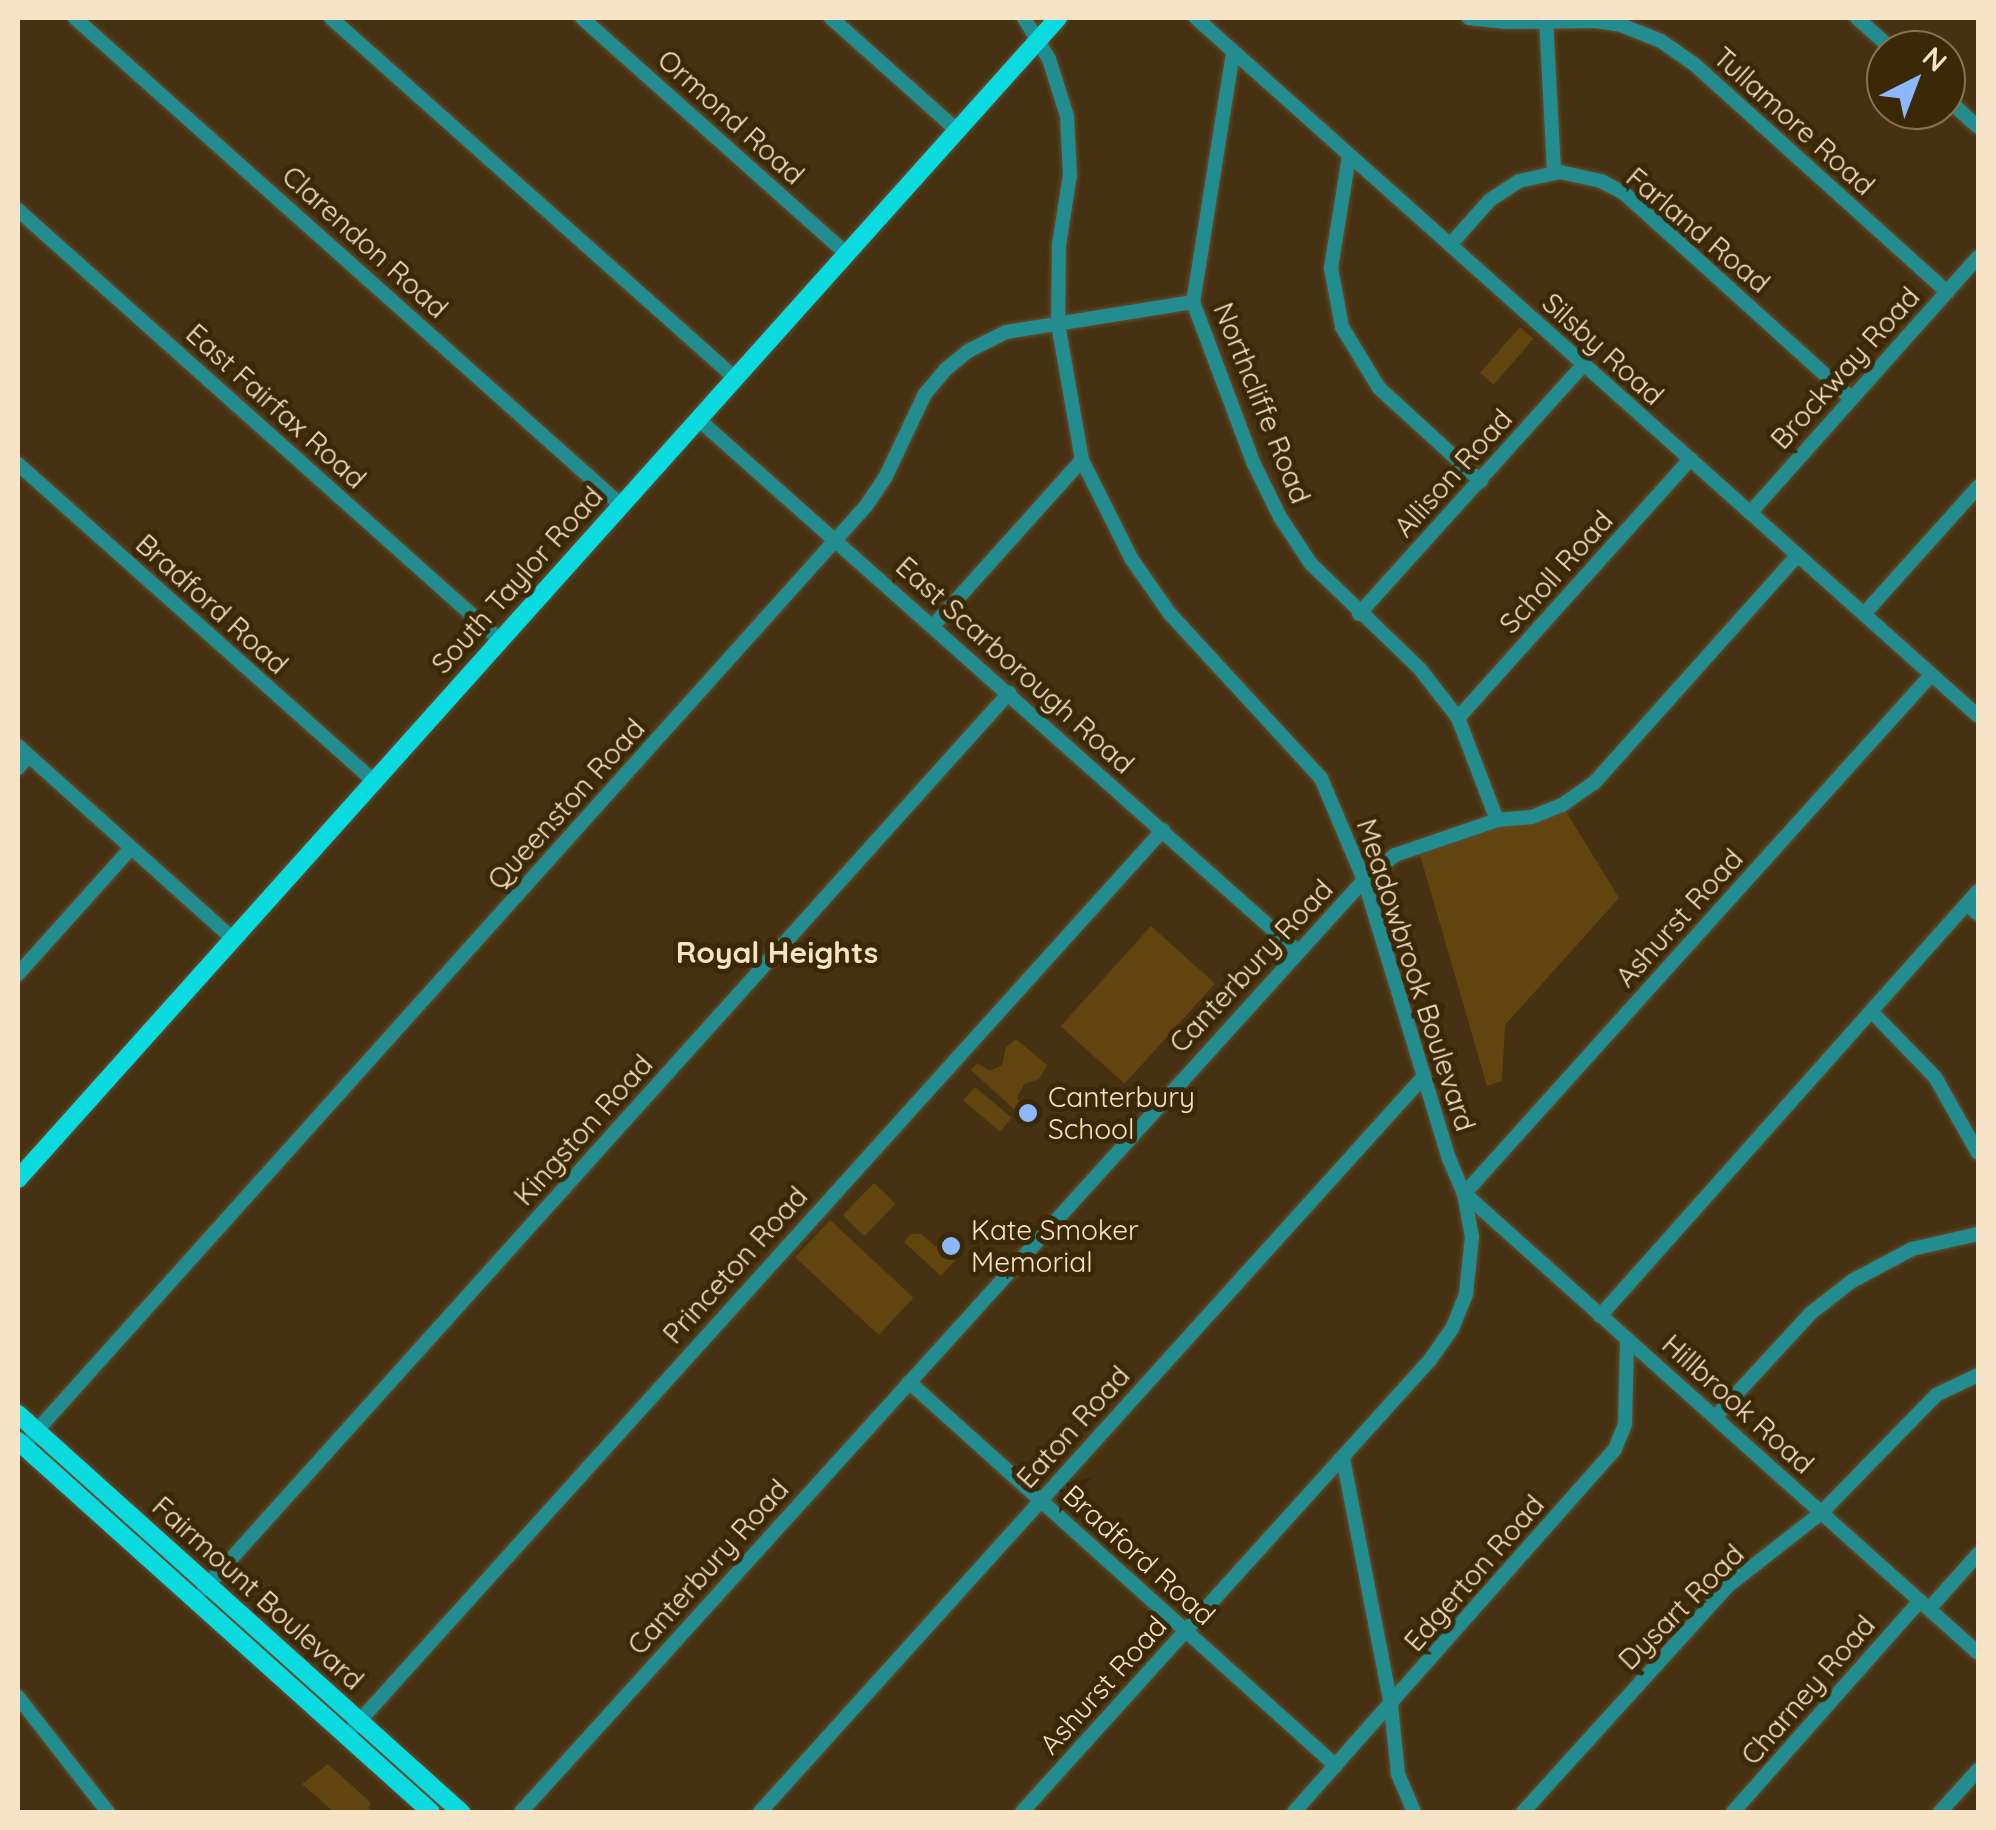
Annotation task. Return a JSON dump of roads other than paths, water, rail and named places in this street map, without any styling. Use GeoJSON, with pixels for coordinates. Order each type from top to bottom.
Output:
{"type":"FeatureCollection","features":[{"type":"Feature","properties":{"kind":"main road","name":"South Taylor Road"},"geometry":{"type":"LineString","coordinates":[[18,1179],[1058,18]]}},
{"type":"Feature","properties":{"kind":"main road","name":"Fairmount Boulevard"},"geometry":{"type":"LineString","coordinates":[[18,1414],[461,1812]]}},
{"type":"Feature","properties":{"kind":"main road","name":"Fairmount Boulevard"},"geometry":{"type":"LineString","coordinates":[[20,1444],[431,1812]]}},
{"type":"Feature","properties":{"kind":"street","name":"Clarendon Road"},"geometry":{"type":"LineString","coordinates":[[76,18],[621,504]]}},
{"type":"Feature","properties":{"kind":"street"},"geometry":{"type":"LineString","coordinates":[[331,18],[735,378]]}},
{"type":"Feature","properties":{"kind":"street","name":"Ormond Road"},"geometry":{"type":"LineString","coordinates":[[582,18],[847,254]]}},
{"type":"Feature","properties":{"kind":"street"},"geometry":{"type":"LineString","coordinates":[[831,18],[958,131]]}},
{"type":"Feature","properties":{"kind":"street","name":"Meadowbrook Boulevard"},"geometry":{"type":"LineString","coordinates":[[1024,18],[1039,40],[1061,94],[1070,144],[1059,245],[1058,324],[1082,460],[1131,558],[1170,614],[1321,778],[1364,880],[1464,1194],[1472,1237],[1471,1270],[1452,1329],[1430,1360],[1343,1458]]}},
{"type":"Feature","properties":{"kind":"street","name":"Silsby Road"},"geometry":{"type":"LineString","coordinates":[[1196,18],[1978,716]]}},
{"type":"Feature","properties":{"kind":"street","name":"Tullamore Road"},"geometry":{"type":"LineString","coordinates":[[1468,18],[1621,24],[1661,41],[1694,64],[1947,292]]}},
{"type":"Feature","properties":{"kind":"street"},"geometry":{"type":"LineString","coordinates":[[1450,245],[1504,189],[1554,172],[1546,19]]}},
{"type":"Feature","properties":{"kind":"street","name":"Northcliffe Road"},"geometry":{"type":"LineString","coordinates":[[1233,52],[1193,302],[1254,464],[1280,516],[1311,564],[1420,669],[1458,718],[1497,820]]}},
{"type":"Feature","properties":{"kind":"street"},"geometry":{"type":"LineString","coordinates":[[1349,156],[1332,268],[1342,327],[1379,388],[1481,481]]}},
{"type":"Feature","properties":{"kind":"street","name":"Farland Road"},"geometry":{"type":"LineString","coordinates":[[1554,172],[1590,178],[1625,194],[1852,398]]}},
{"type":"Feature","properties":{"kind":"street","name":"East Fairfax Road"},"geometry":{"type":"LineString","coordinates":[[18,210],[500,640]]}},
{"type":"Feature","properties":{"kind":"street","name":"Brockway Road"},"geometry":{"type":"LineString","coordinates":[[1750,513],[1978,257]]}},
{"type":"Feature","properties":{"kind":"street","name":"Queenston Road"},"geometry":{"type":"LineString","coordinates":[[20,1444],[36,1431],[836,539],[886,476],[925,394],[946,368],[968,351],[1006,332],[1193,302]]}},
{"type":"Feature","properties":{"kind":"street","name":"Allison Road"},"geometry":{"type":"LineString","coordinates":[[1359,614],[1584,365]]}},
{"type":"Feature","properties":{"kind":"street","name":"East Scarborough Road"},"geometry":{"type":"LineString","coordinates":[[698,419],[1297,951]]}},
{"type":"Feature","properties":{"kind":"street","name":"Scholl Road"},"geometry":{"type":"LineString","coordinates":[[1458,718],[1690,459]]}},
{"type":"Feature","properties":{"kind":"street"},"geometry":{"type":"LineString","coordinates":[[933,626],[1082,460]]}},
{"type":"Feature","properties":{"kind":"street","name":"Bradford Road"},"geometry":{"type":"LineString","coordinates":[[18,464],[374,782]]}},
{"type":"Feature","properties":{"kind":"street"},"geometry":{"type":"LineString","coordinates":[[1864,614],[1978,488]]}},
{"type":"Feature","properties":{"kind":"street","name":"Canterbury Road"},"geometry":{"type":"LineString","coordinates":[[521,1812],[1364,880],[1396,855],[1497,820],[1532,817],[1562,805],[1594,784],[1797,556]]}},
{"type":"Feature","properties":{"kind":"street","name":"Ashurst Road"},"geometry":{"type":"LineString","coordinates":[[1464,1194],[1932,674]]}},
{"type":"Feature","properties":{"kind":"street","name":"Kingston Road"},"geometry":{"type":"LineString","coordinates":[[195,1600],[1009,693]]}},
{"type":"Feature","properties":{"kind":"street"},"geometry":{"type":"LineString","coordinates":[[21,757],[233,938]]}},
{"type":"Feature","properties":{"kind":"street","name":"Princeton Road"},"geometry":{"type":"LineString","coordinates":[[346,1736],[1163,830]]}},
{"type":"Feature","properties":{"kind":"street"},"geometry":{"type":"LineString","coordinates":[[18,974],[131,848]]}},
{"type":"Feature","properties":{"kind":"street"},"geometry":{"type":"LineString","coordinates":[[1600,1316],[1872,1012],[1973,909],[1978,892]]}},
{"type":"Feature","properties":{"kind":"street"},"geometry":{"type":"LineString","coordinates":[[1872,1012],[1935,1077],[1978,1153]]}},
{"type":"Feature","properties":{"kind":"street","name":"Eaton Road"},"geometry":{"type":"LineString","coordinates":[[760,1812],[1424,1076]]}},
{"type":"Feature","properties":{"kind":"street","name":"Hillbrook Road"},"geometry":{"type":"LineString","coordinates":[[1464,1194],[1978,1652]]}},
{"type":"Feature","properties":{"kind":"street"},"geometry":{"type":"LineString","coordinates":[[1716,1416],[1811,1313],[1852,1280],[1912,1249],[1978,1234]]}},
{"type":"Feature","properties":{"kind":"street","name":"Edgerton Road"},"geometry":{"type":"LineString","coordinates":[[1294,1812],[1615,1450],[1626,1424],[1627,1340]]}},
{"type":"Feature","properties":{"kind":"street","name":"Dysart Road"},"geometry":{"type":"LineString","coordinates":[[1523,1812],[1729,1585],[1822,1512],[1936,1396],[1978,1375]]}},
{"type":"Feature","properties":{"kind":"street","name":"Bradford Road"},"geometry":{"type":"LineString","coordinates":[[908,1382],[1336,1766]]}},
{"type":"Feature","properties":{"kind":"street"},"geometry":{"type":"LineString","coordinates":[[1343,1458],[1391,1706],[1398,1774],[1414,1812]]}},
{"type":"Feature","properties":{"kind":"street","name":"Ashurst Road"},"geometry":{"type":"LineString","coordinates":[[1022,1812],[1343,1458]]}},
{"type":"Feature","properties":{"kind":"street","name":"Charney Road"},"geometry":{"type":"LineString","coordinates":[[1733,1812],[1924,1605],[1978,1554]]}},
{"type":"Feature","properties":{"kind":"street"},"geometry":{"type":"LineString","coordinates":[[18,1697],[108,1812]]}},
{"type":"Feature","properties":{"kind":"street"},"geometry":{"type":"LineString","coordinates":[[1940,1812],[1978,1770]]}},
{"type":"Feature","properties":{"kind":"place","name":"Canterbury School"},"geometry":{"type":"Point","coordinates":[1028,1113]}},
{"type":"Feature","properties":{"kind":"place","name":"Kate Smoker Memorial"},"geometry":{"type":"Point","coordinates":[951,1246]}},
{"type":"Feature","properties":{"kind":"district","name":"Royal Heights"},"geometry":{"type":"Point","coordinates":[777,952]}}]}
